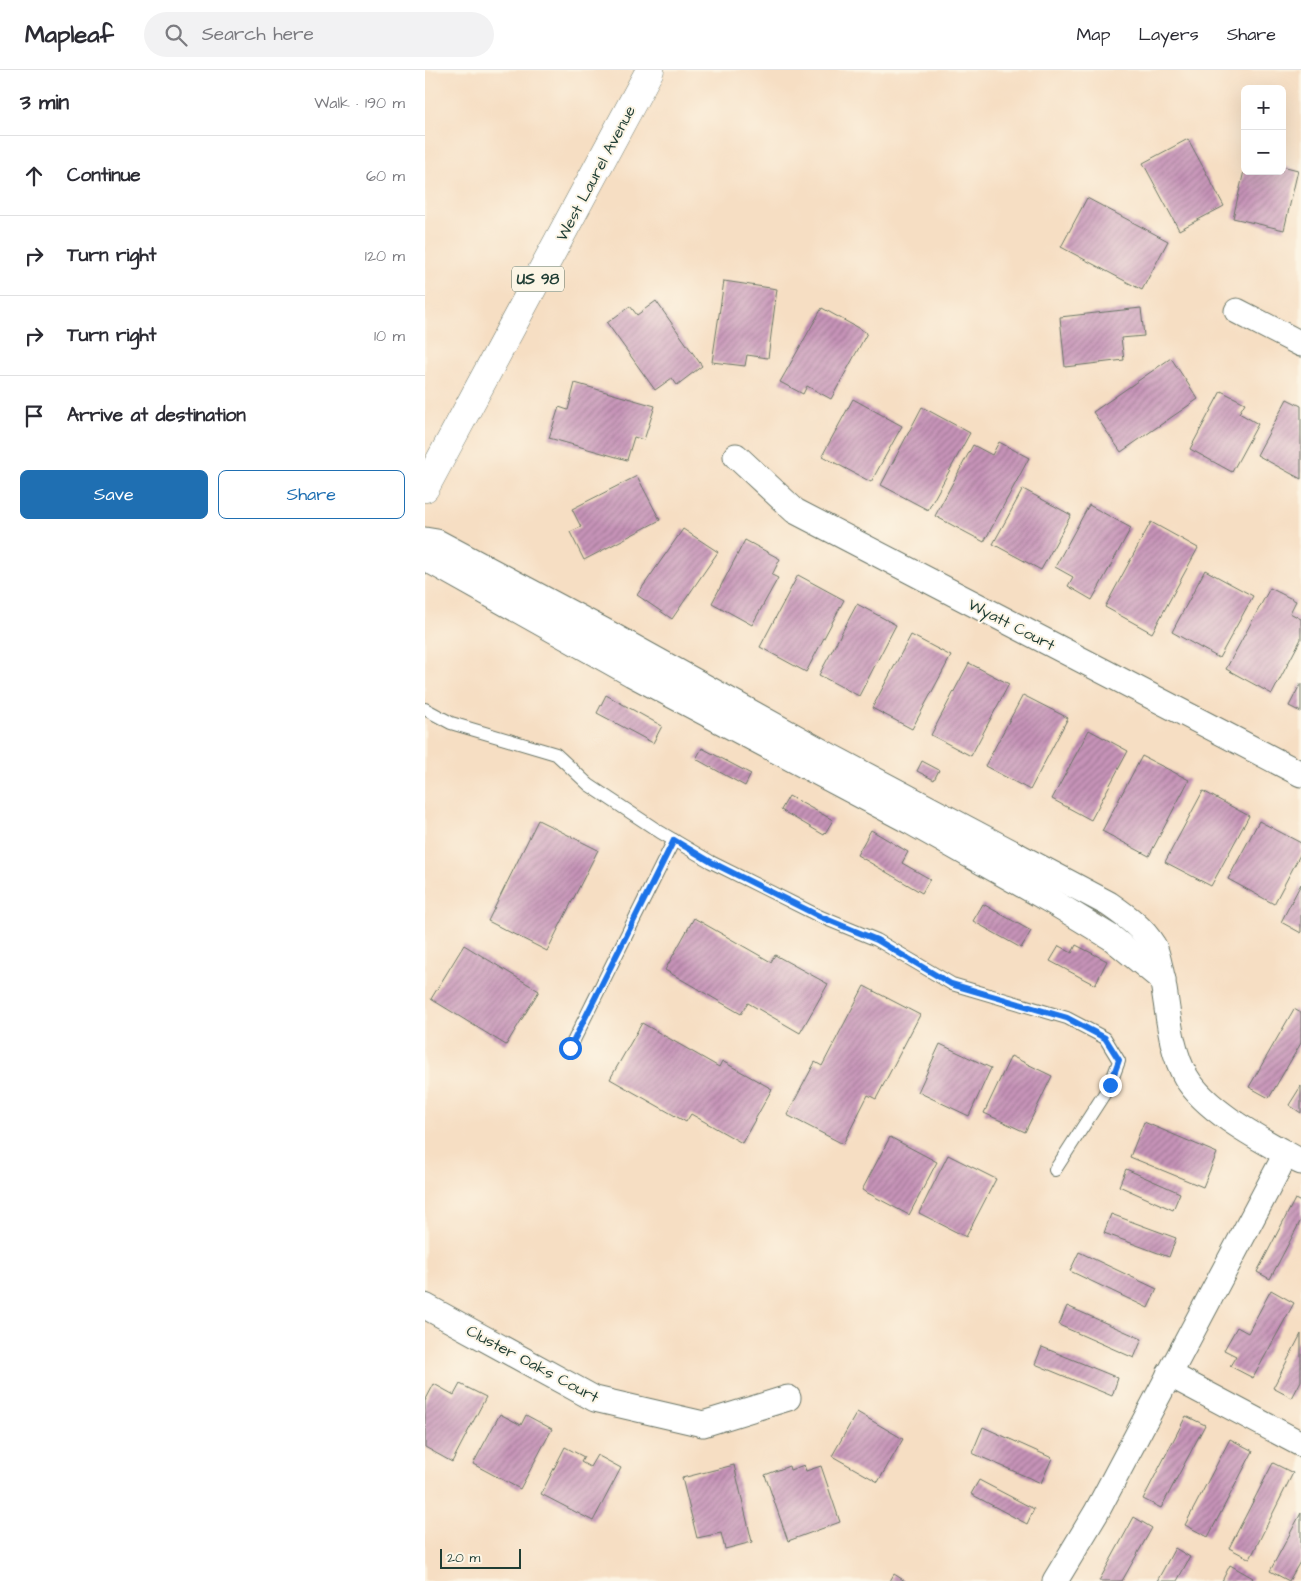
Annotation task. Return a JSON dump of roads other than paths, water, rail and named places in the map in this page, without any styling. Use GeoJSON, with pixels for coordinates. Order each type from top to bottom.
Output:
{"type":"FeatureCollection","features":[{"type":"Feature","properties":{"kind":"main road","name":"West Laurel Avenue"},"geometry":{"type":"LineString","coordinates":[[425,488],[650,70]]}},
{"type":"Feature","properties":{"kind":"street"},"geometry":{"type":"LineString","coordinates":[[1237,311],[1301,344]]}},
{"type":"Feature","properties":{"kind":"street","name":"Wyatt Court"},"geometry":{"type":"LineString","coordinates":[[736,456],[795,512],[1301,774]]}},
{"type":"Feature","properties":{"kind":"street"},"geometry":{"type":"LineString","coordinates":[[425,540],[437,542],[826,754],[1109,904],[1135,923],[1154,947],[1163,980],[1174,1048],[1185,1077],[1204,1101],[1258,1139],[1294,1158],[1169,1374],[1095,1513],[1055,1581]]}},
{"type":"Feature","properties":{"kind":"street"},"geometry":{"type":"LineString","coordinates":[[425,558],[632,674],[911,822],[1053,902],[1112,938],[1163,980]]}},
{"type":"Feature","properties":{"kind":"street","name":"Cluster Oaks Court"},"geometry":{"type":"LineString","coordinates":[[425,1306],[595,1399],[703,1424],[788,1398]]}},
{"type":"Feature","properties":{"kind":"street"},"geometry":{"type":"LineString","coordinates":[[1169,1374],[1301,1444]]}},
{"type":"Feature","properties":{"kind":"lane"},"geometry":{"type":"LineString","coordinates":[[425,709],[451,722],[555,754],[589,785],[711,862],[821,917],[877,940],[951,984],[1067,1018],[1105,1038],[1119,1060],[1110,1085],[1055,1170]]}},
{"type":"Feature","properties":{"kind":"lane"},"geometry":{"type":"LineString","coordinates":[[570,1048],[674,840]]}}]}
